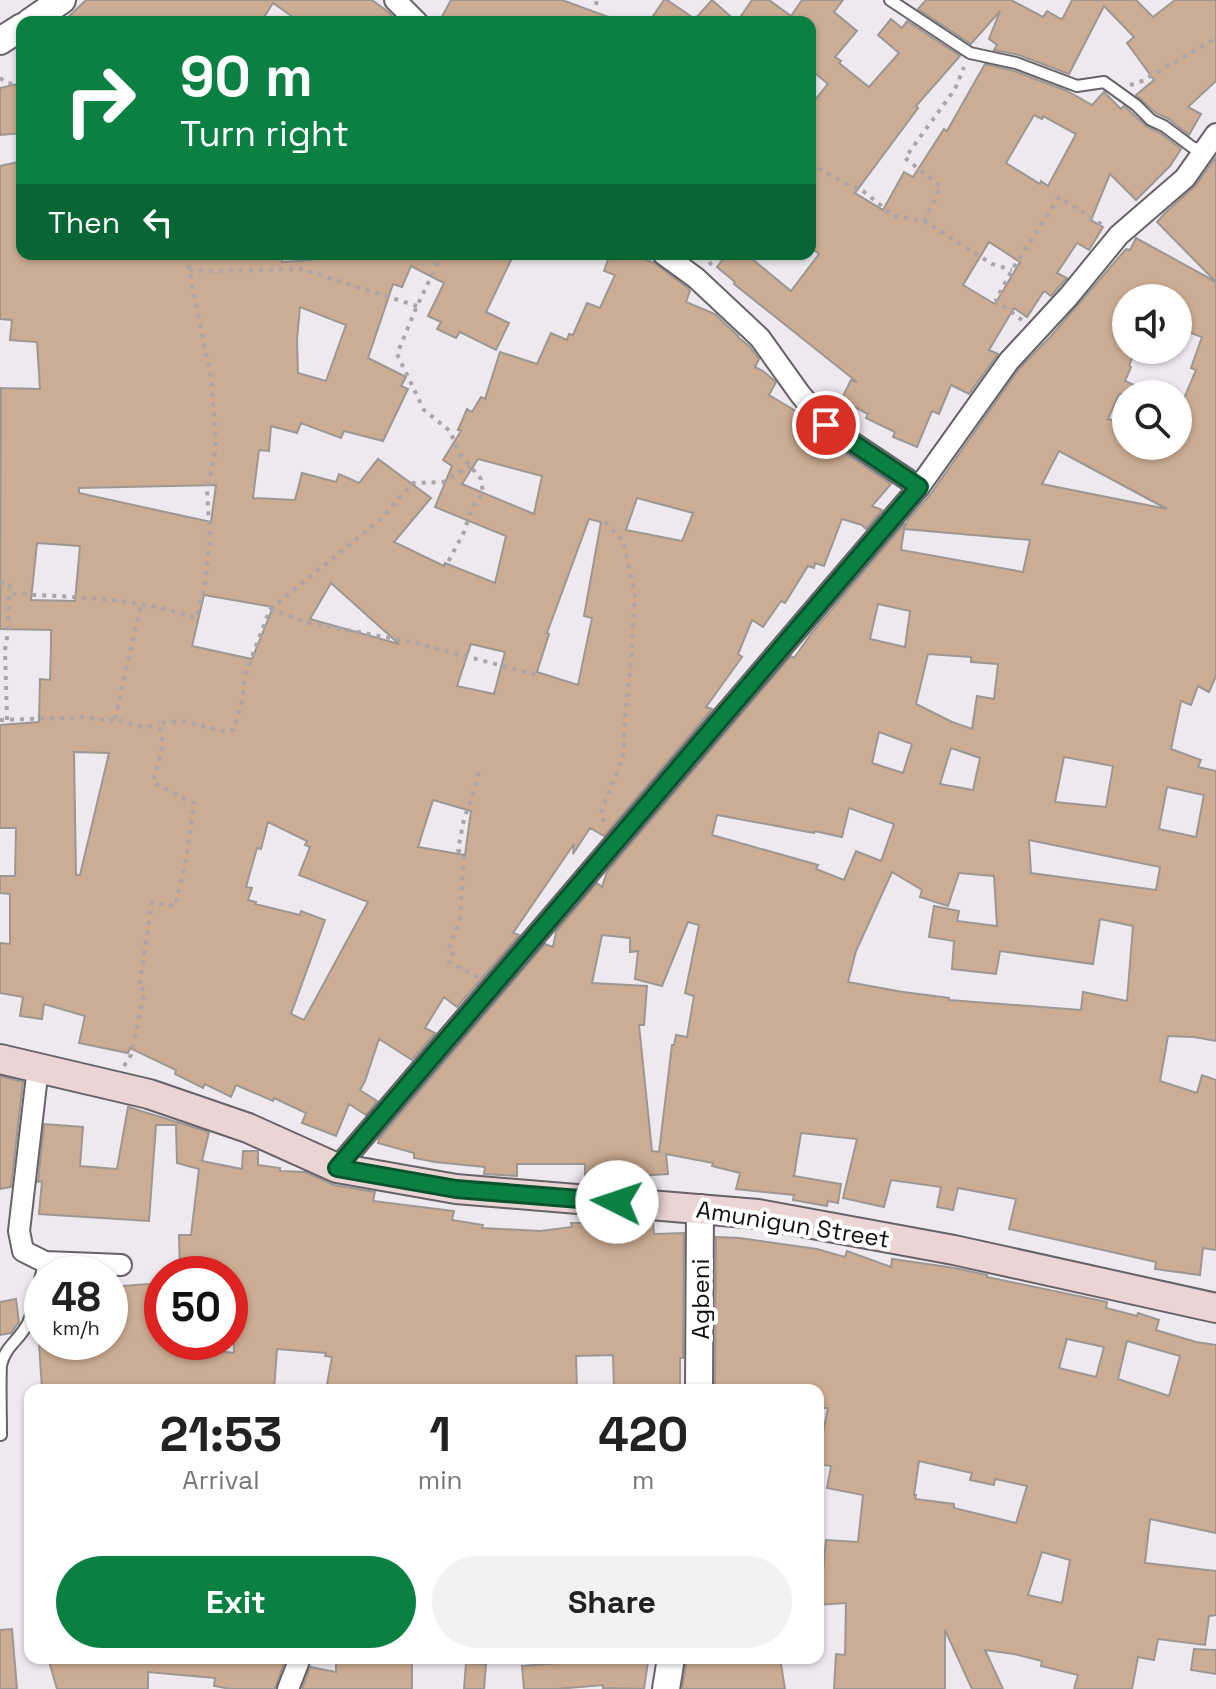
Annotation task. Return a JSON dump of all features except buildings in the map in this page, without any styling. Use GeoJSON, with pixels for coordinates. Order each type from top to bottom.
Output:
{"type":"FeatureCollection","features":[{"type":"Feature","properties":{"kind":"main road","name":"Amunigun Street"},"geometry":{"type":"LineString","coordinates":[[0,1059],[149,1094],[248,1128],[337,1168],[456,1189],[758,1214],[954,1250],[1216,1308]]}},
{"type":"Feature","properties":{"kind":"street"},"geometry":{"type":"LineString","coordinates":[[395,0],[411,16]]}},
{"type":"Feature","properties":{"kind":"street"},"geometry":{"type":"LineString","coordinates":[[40,16],[59,5]]}},
{"type":"Feature","properties":{"kind":"street"},"geometry":{"type":"LineString","coordinates":[[337,1168],[919,487],[1009,361],[1119,235],[1185,178],[1216,134]]}},
{"type":"Feature","properties":{"kind":"street"},"geometry":{"type":"LineString","coordinates":[[671,260],[696,278],[760,338],[826,425],[919,487]]}},
{"type":"Feature","properties":{"kind":"street"},"geometry":{"type":"LineString","coordinates":[[33,1256],[23,1251],[19,1231],[38,1067]]}},
{"type":"Feature","properties":{"kind":"street","name":"Agbeni"},"geometry":{"type":"LineString","coordinates":[[699,1384],[700,1208]]}},
{"type":"Feature","properties":{"kind":"street"},"geometry":{"type":"LineString","coordinates":[[288,1689],[298,1664]]}},
{"type":"Feature","properties":{"kind":"street"},"geometry":{"type":"LineString","coordinates":[[666,1689],[670,1664]]}},
{"type":"Feature","properties":{"kind":"lane"},"geometry":{"type":"LineString","coordinates":[[890,0],[970,53],[1016,63],[1077,86],[1104,82],[1151,120],[1202,151]]}},
{"type":"Feature","properties":{"kind":"lane"},"geometry":{"type":"LineString","coordinates":[[1,1435],[0,1369],[5,1350],[20,1338],[24,1330]]}},
{"type":"Feature","properties":{"kind":"path"},"geometry":{"type":"LineString","coordinates":[[1104,82],[1128,85],[1142,81],[1216,38]]}},
{"type":"Feature","properties":{"kind":"path"},"geometry":{"type":"LineString","coordinates":[[924,221],[941,187],[905,158],[955,89],[970,53]]}},
{"type":"Feature","properties":{"kind":"path"},"geometry":{"type":"LineString","coordinates":[[816,167],[863,191],[894,216],[924,221],[992,264],[1012,270]]}},
{"type":"Feature","properties":{"kind":"path"},"geometry":{"type":"LineString","coordinates":[[1036,331],[996,300],[1059,197],[1119,235]]}},
{"type":"Feature","properties":{"kind":"path"},"geometry":{"type":"LineString","coordinates":[[9,583],[13,594],[141,604],[171,609],[196,618],[207,570],[210,541],[207,490],[216,448],[212,383],[187,260]]}},
{"type":"Feature","properties":{"kind":"path"},"geometry":{"type":"LineString","coordinates":[[439,260],[397,354],[424,410],[450,431],[459,453],[481,479],[483,493],[472,508],[464,532],[446,566]]}},
{"type":"Feature","properties":{"kind":"path"},"geometry":{"type":"LineString","coordinates":[[189,270],[301,269],[417,306]]}},
{"type":"Feature","properties":{"kind":"path"},"geometry":{"type":"LineString","coordinates":[[0,720],[86,717],[115,719],[147,727],[182,721],[223,731],[234,730],[245,675],[270,609],[379,521],[413,483],[443,482],[470,466]]}},
{"type":"Feature","properties":{"kind":"path"},"geometry":{"type":"LineString","coordinates":[[605,522],[623,541],[635,593],[623,756],[601,818],[620,838]]}},
{"type":"Feature","properties":{"kind":"path"},"geometry":{"type":"LineString","coordinates":[[0,583],[9,583]]}},
{"type":"Feature","properties":{"kind":"path"},"geometry":{"type":"LineString","coordinates":[[7,720],[5,650],[9,583]]}},
{"type":"Feature","properties":{"kind":"path"},"geometry":{"type":"LineString","coordinates":[[115,719],[141,604]]}},
{"type":"Feature","properties":{"kind":"path"},"geometry":{"type":"LineString","coordinates":[[270,609],[309,623],[412,642],[537,675]]}},
{"type":"Feature","properties":{"kind":"path"},"geometry":{"type":"LineString","coordinates":[[112,1086],[131,1055],[145,990],[139,988],[152,902],[175,906],[194,803],[153,783],[163,744],[160,723]]}},
{"type":"Feature","properties":{"kind":"path"},"geometry":{"type":"LineString","coordinates":[[479,772],[458,850],[464,855],[460,921],[448,950],[453,954],[449,962],[494,987]]}},
{"type":"Feature","properties":{"kind":"route"},"geometry":{"type":"LineString","coordinates":[[617,1202],[456,1189],[337,1168],[919,487],[826,425]]}}]}
